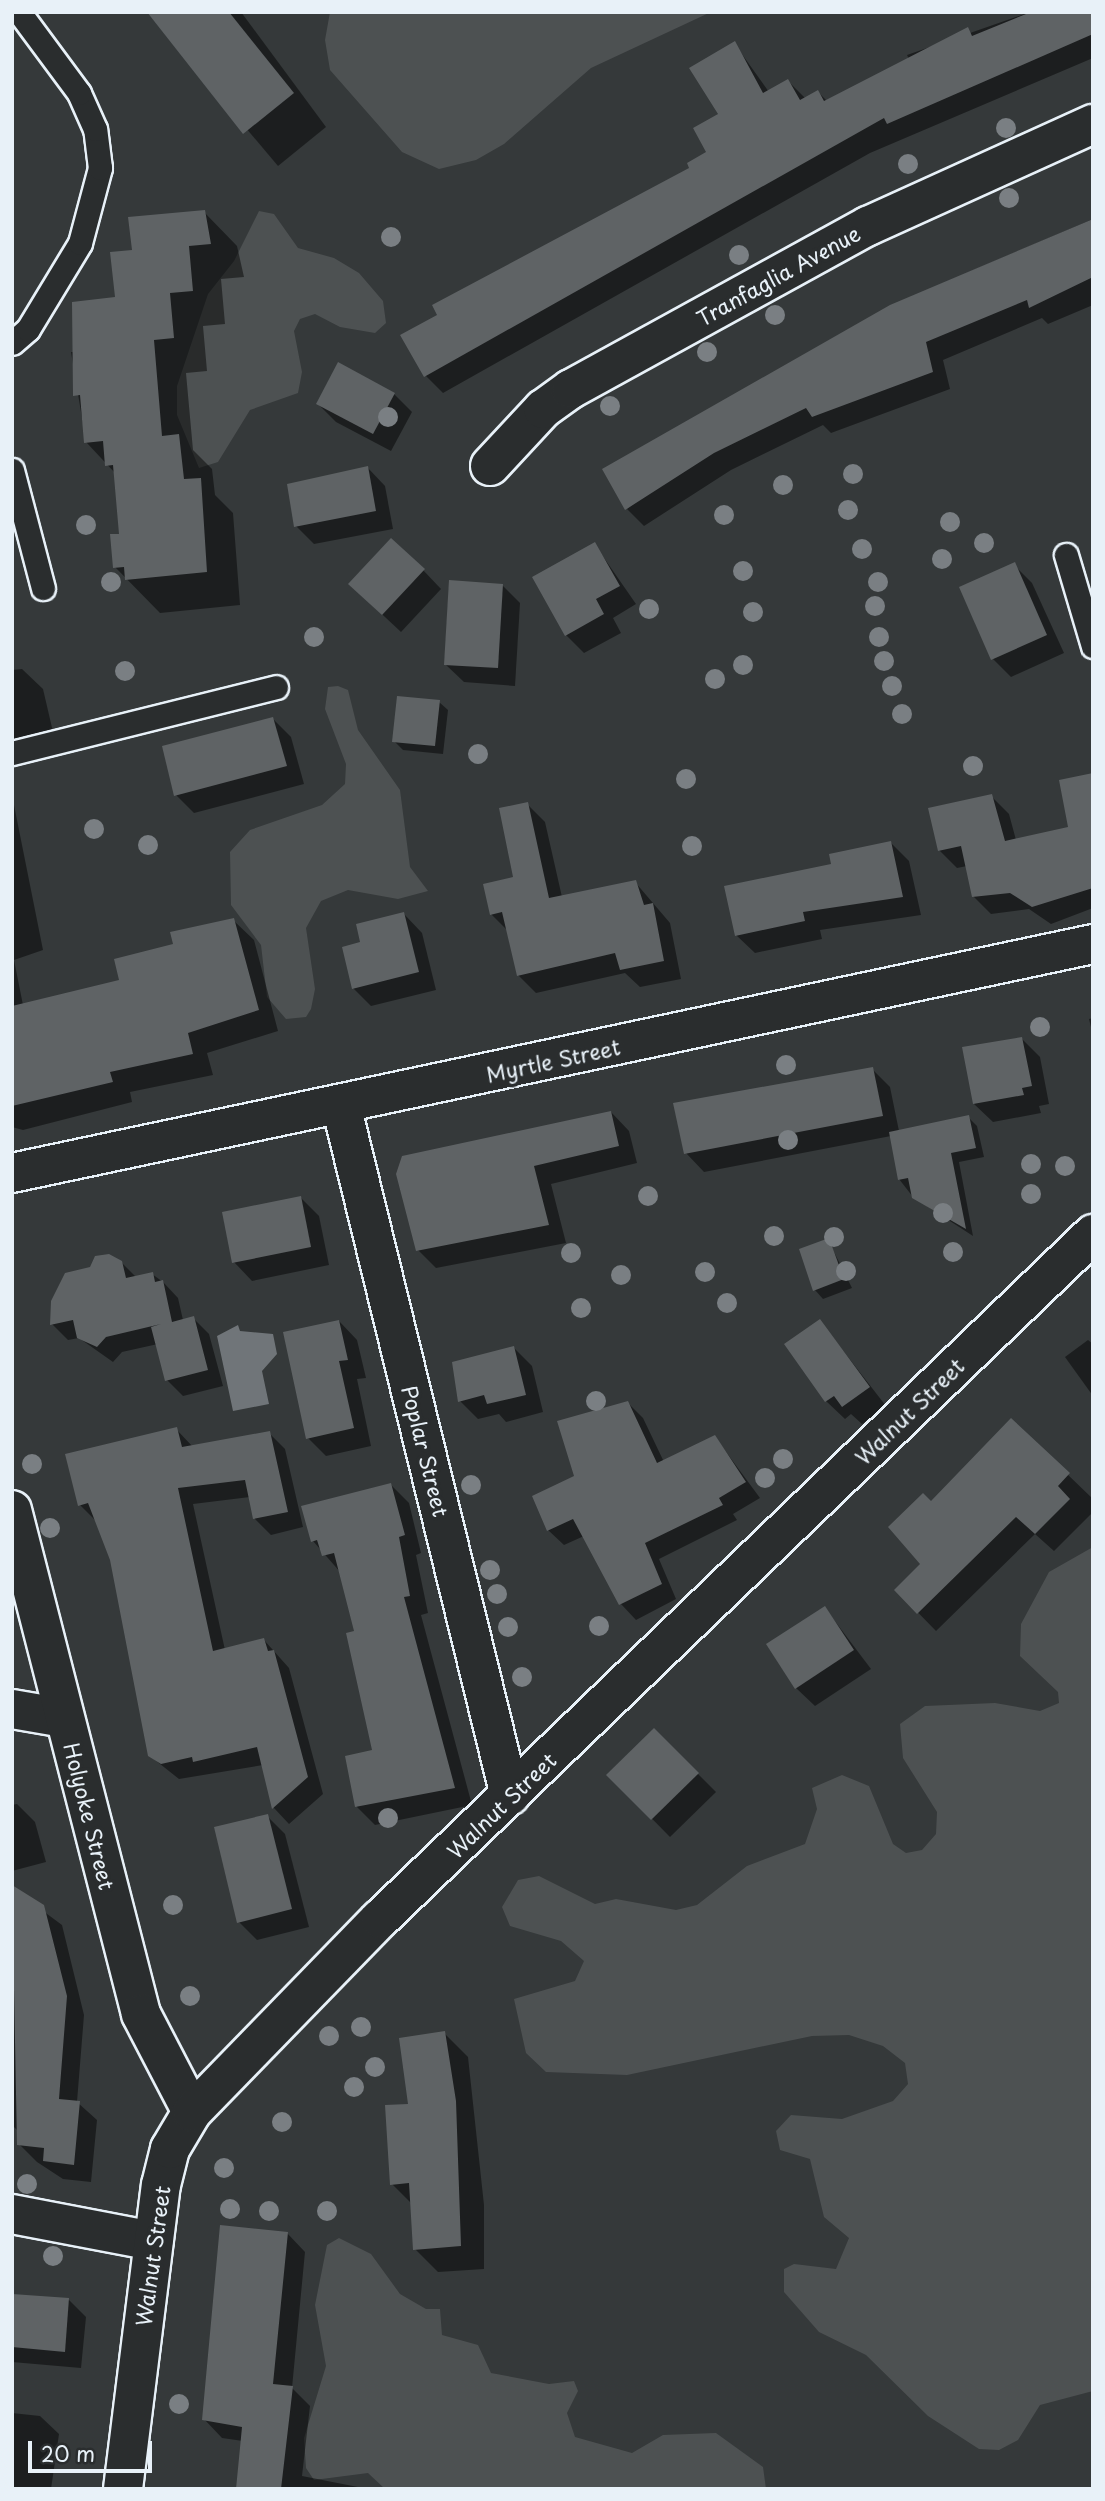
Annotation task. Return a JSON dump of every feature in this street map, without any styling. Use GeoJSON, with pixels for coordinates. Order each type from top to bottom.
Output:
{"type":"FeatureCollection","features":[{"type":"Feature","properties":{"kind":"main road","name":"Tranfaglia Avenue"},"geometry":{"type":"LineString","coordinates":[[490,466],[542,409],[570,389],[868,226],[1093,124]]}},
{"type":"Feature","properties":{"kind":"main road","name":"Myrtle Street"},"geometry":{"type":"LineString","coordinates":[[12,1173],[1093,944]]}},
{"type":"Feature","properties":{"kind":"main road","name":"Poplar Street"},"geometry":{"type":"LineString","coordinates":[[341,1105],[510,1796]]}},
{"type":"Feature","properties":{"kind":"main road","name":"Walnut Street"},"geometry":{"type":"LineString","coordinates":[[124,2489],[153,2242],[165,2165],[192,2112],[282,2016],[1093,1234]]}},
{"type":"Feature","properties":{"kind":"main road","name":"Holyoke Street"},"geometry":{"type":"LineString","coordinates":[[12,1510],[141,2014],[192,2112]]}},
{"type":"Feature","properties":{"kind":"main road"},"geometry":{"type":"LineString","coordinates":[[12,1709],[64,1718]]}},
{"type":"Feature","properties":{"kind":"main road"},"geometry":{"type":"LineString","coordinates":[[12,2214],[153,2242]]}},
{"type":"Feature","properties":{"kind":"lane"},"geometry":{"type":"LineString","coordinates":[[12,343],[29,329],[79,243],[100,168],[94,129],[79,93],[19,12]]}},
{"type":"Feature","properties":{"kind":"lane"},"geometry":{"type":"LineString","coordinates":[[12,470],[43,588]]}},
{"type":"Feature","properties":{"kind":"lane"},"geometry":{"type":"LineString","coordinates":[[1066,555],[1093,646]]}},
{"type":"Feature","properties":{"kind":"lane"},"geometry":{"type":"LineString","coordinates":[[12,753],[276,687]]}},
{"type":"Feature","properties":{"kind":"shaded area"},"geometry":{"type":"Polygon","coordinates":[[[330,12],[711,12],[591,68],[504,144],[476,160],[439,169],[402,152],[330,70],[325,40],[330,12]]]}},
{"type":"Feature","properties":{"kind":"shaded area"},"geometry":{"type":"Polygon","coordinates":[[[259,211],[274,214],[298,248],[334,258],[359,273],[383,301],[386,323],[375,333],[340,327],[315,314],[300,319],[294,331],[302,372],[298,393],[250,410],[218,462],[199,468],[177,415],[177,386],[208,294],[234,261],[259,211]]]}},
{"type":"Feature","properties":{"kind":"shaded area"},"geometry":{"type":"Polygon","coordinates":[[[338,686],[348,690],[358,730],[400,790],[410,867],[428,891],[398,899],[348,890],[321,901],[306,928],[315,989],[311,1009],[306,1017],[286,1019],[267,997],[261,945],[231,905],[230,852],[250,830],[322,805],[345,784],[346,764],[325,709],[328,687],[338,686]]]}},
{"type":"Feature","properties":{"kind":"shaded area"},"geometry":{"type":"Polygon","coordinates":[[[238,1325],[240,1331],[273,1334],[277,1354],[262,1371],[269,1404],[233,1411],[217,1336],[238,1325]]]}},
{"type":"Feature","properties":{"kind":"shaded area"},"geometry":{"type":"Polygon","coordinates":[[[1093,1547],[1093,2391],[1040,2405],[1018,2440],[999,2450],[979,2449],[928,2416],[866,2355],[819,2332],[784,2292],[784,2269],[794,2264],[836,2269],[849,2238],[824,2217],[810,2159],[780,2150],[776,2131],[791,2115],[842,2119],[893,2101],[908,2084],[905,2063],[883,2046],[849,2035],[812,2036],[627,2075],[546,2072],[526,2053],[514,1999],[575,1981],[584,1961],[561,1941],[510,1926],[502,1907],[518,1880],[539,1876],[595,1904],[616,1899],[676,1910],[697,1905],[747,1866],[805,1844],[817,1809],[812,1788],[842,1775],[869,1786],[893,1844],[906,1853],[922,1850],[936,1834],[937,1812],[903,1758],[900,1724],[925,1706],[995,1703],[1040,1711],[1059,1703],[1058,1692],[1020,1656],[1021,1624],[1049,1572],[1093,1547]]]}},
{"type":"Feature","properties":{"kind":"shaded area"},"geometry":{"type":"Polygon","coordinates":[[[339,2238],[371,2254],[400,2294],[426,2309],[440,2309],[442,2335],[478,2345],[491,2373],[549,2384],[574,2381],[578,2391],[567,2413],[575,2437],[632,2453],[663,2435],[716,2433],[763,2467],[766,2489],[385,2489],[368,2473],[314,2480],[306,2468],[304,2438],[326,2366],[315,2305],[327,2245],[339,2238]]]}},
{"type":"Feature","properties":{"kind":"building"},"geometry":{"type":"Polygon","coordinates":[[[147,12],[229,12],[294,93],[243,134],[147,12]]]}},
{"type":"Feature","properties":{"kind":"building"},"geometry":{"type":"Polygon","coordinates":[[[1031,12],[1093,12],[1093,34],[887,124],[884,118],[424,377],[400,335],[437,315],[432,305],[689,168],[687,163],[706,152],[693,128],[718,114],[689,68],[735,41],[763,93],[788,79],[800,100],[818,90],[824,101],[968,27],[972,36],[1031,12]]]}},
{"type":"Feature","properties":{"kind":"building"},"geometry":{"type":"Polygon","coordinates":[[[205,210],[211,244],[189,246],[193,291],[170,293],[174,338],[154,340],[162,436],[179,434],[184,479],[201,478],[207,572],[125,580],[124,567],[113,568],[110,534],[119,534],[113,465],[105,466],[103,441],[84,443],[80,395],[73,396],[72,302],[115,297],[110,252],[132,250],[128,217],[205,210]]]}},
{"type":"Feature","properties":{"kind":"building"},"geometry":{"type":"Polygon","coordinates":[[[1093,219],[1093,277],[1029,308],[1027,300],[926,342],[933,372],[812,417],[806,408],[714,453],[625,510],[602,469],[890,305],[1093,219]]]}},
{"type":"Feature","properties":{"kind":"building"},"geometry":{"type":"Polygon","coordinates":[[[338,362],[395,393],[373,434],[316,404],[338,362]]]}},
{"type":"Feature","properties":{"kind":"building"},"geometry":{"type":"Polygon","coordinates":[[[368,466],[376,511],[294,527],[287,484],[368,466]]]}},
{"type":"Feature","properties":{"kind":"building"},"geometry":{"type":"Polygon","coordinates":[[[391,538],[425,569],[382,615],[348,584],[391,538]]]}},
{"type":"Feature","properties":{"kind":"building"},"geometry":{"type":"Polygon","coordinates":[[[595,542],[620,586],[596,599],[604,614],[565,636],[532,577],[595,542]]]}},
{"type":"Feature","properties":{"kind":"building"},"geometry":{"type":"Polygon","coordinates":[[[1015,562],[1047,635],[991,660],[959,587],[1015,562]]]}},
{"type":"Feature","properties":{"kind":"building"},"geometry":{"type":"Polygon","coordinates":[[[449,580],[503,584],[498,668],[444,665],[449,580]]]}},
{"type":"Feature","properties":{"kind":"building"},"geometry":{"type":"Polygon","coordinates":[[[397,696],[440,700],[435,746],[392,742],[397,696]]]}},
{"type":"Feature","properties":{"kind":"building"},"geometry":{"type":"Polygon","coordinates":[[[273,717],[287,766],[174,796],[162,746],[273,717]]]}},
{"type":"Feature","properties":{"kind":"building"},"geometry":{"type":"Polygon","coordinates":[[[1093,773],[1093,888],[1032,907],[1010,893],[972,897],[961,846],[938,851],[928,808],[992,794],[1005,841],[1068,827],[1059,780],[1093,773]]]}},
{"type":"Feature","properties":{"kind":"building"},"geometry":{"type":"Polygon","coordinates":[[[528,802],[549,898],[636,880],[644,905],[653,903],[664,961],[620,970],[615,953],[517,976],[502,912],[490,915],[483,884],[513,877],[499,808],[528,802]]]}},
{"type":"Feature","properties":{"kind":"building"},"geometry":{"type":"Polygon","coordinates":[[[891,841],[903,897],[803,912],[805,921],[735,936],[724,886],[831,864],[829,854],[891,841]]]}},
{"type":"Feature","properties":{"kind":"building"},"geometry":{"type":"Polygon","coordinates":[[[404,912],[419,972],[352,989],[342,947],[360,942],[356,924],[404,912]]]}},
{"type":"Feature","properties":{"kind":"building"},"geometry":{"type":"Polygon","coordinates":[[[234,918],[259,1010],[188,1033],[193,1054],[110,1072],[113,1082],[12,1106],[12,1006],[119,980],[114,959],[173,944],[170,932],[234,918]]]}},
{"type":"Feature","properties":{"kind":"building"},"geometry":{"type":"Polygon","coordinates":[[[1022,1037],[1032,1086],[1022,1088],[1024,1095],[973,1104],[962,1047],[1022,1037]]]}},
{"type":"Feature","properties":{"kind":"building"},"geometry":{"type":"Polygon","coordinates":[[[873,1067],[883,1116],[684,1154],[673,1103],[873,1067]]]}},
{"type":"Feature","properties":{"kind":"building"},"geometry":{"type":"Polygon","coordinates":[[[611,1111],[619,1146],[534,1166],[549,1225],[416,1251],[396,1174],[402,1156],[611,1111]]]}},
{"type":"Feature","properties":{"kind":"building"},"geometry":{"type":"Polygon","coordinates":[[[969,1115],[976,1148],[951,1153],[966,1229],[912,1198],[908,1178],[898,1180],[889,1132],[969,1115]]]}},
{"type":"Feature","properties":{"kind":"building"},"geometry":{"type":"Polygon","coordinates":[[[301,1196],[311,1247],[232,1263],[222,1212],[301,1196]]]}},
{"type":"Feature","properties":{"kind":"building"},"geometry":{"type":"Polygon","coordinates":[[[829,1238],[844,1279],[813,1291],[799,1249],[829,1238]]]}},
{"type":"Feature","properties":{"kind":"building"},"geometry":{"type":"Polygon","coordinates":[[[109,1254],[122,1261],[126,1278],[153,1272],[155,1282],[163,1280],[172,1322],[194,1316],[208,1370],[165,1381],[151,1327],[161,1324],[106,1337],[97,1347],[77,1338],[73,1320],[50,1325],[51,1301],[65,1273],[90,1267],[95,1256],[109,1254]]]}},
{"type":"Feature","properties":{"kind":"building"},"geometry":{"type":"Polygon","coordinates":[[[820,1319],[870,1387],[842,1407],[834,1396],[825,1402],[784,1344],[820,1319]]]}},
{"type":"Feature","properties":{"kind":"building"},"geometry":{"type":"Polygon","coordinates":[[[339,1320],[348,1360],[339,1361],[354,1428],[306,1439],[283,1332],[339,1320]]]}},
{"type":"Feature","properties":{"kind":"building"},"geometry":{"type":"Polygon","coordinates":[[[514,1346],[526,1395],[487,1404],[484,1395],[458,1402],[452,1362],[514,1346]]]}},
{"type":"Feature","properties":{"kind":"building"},"geometry":{"type":"Polygon","coordinates":[[[628,1401],[657,1463],[715,1435],[746,1482],[719,1498],[723,1505],[645,1543],[662,1584],[619,1605],[573,1519],[547,1531],[532,1496],[574,1476],[557,1421],[628,1401]]]}},
{"type":"Feature","properties":{"kind":"building"},"geometry":{"type":"Polygon","coordinates":[[[1011,1418],[1070,1473],[1058,1486],[1070,1499],[1035,1534],[1016,1517],[917,1614],[894,1590],[920,1564],[888,1527],[923,1493],[931,1501],[1011,1418]]]}},
{"type":"Feature","properties":{"kind":"building"},"geometry":{"type":"Polygon","coordinates":[[[177,1427],[182,1447],[270,1431],[288,1512],[253,1519],[245,1480],[178,1488],[213,1651],[264,1638],[268,1651],[274,1650],[308,1777],[272,1809],[257,1747],[193,1762],[192,1757],[161,1764],[148,1756],[110,1560],[88,1503],[78,1506],[65,1454],[177,1427]]]}},
{"type":"Feature","properties":{"kind":"building"},"geometry":{"type":"Polygon","coordinates":[[[391,1483],[405,1535],[399,1537],[410,1596],[404,1597],[455,1788],[355,1807],[345,1756],[372,1750],[346,1633],[354,1631],[334,1553],[322,1556],[317,1540],[311,1542],[301,1506],[391,1483]]]}},
{"type":"Feature","properties":{"kind":"building"},"geometry":{"type":"Polygon","coordinates":[[[825,1606],[854,1650],[795,1689],[766,1644],[825,1606]]]}},
{"type":"Feature","properties":{"kind":"building"},"geometry":{"type":"Polygon","coordinates":[[[654,1728],[699,1773],[651,1820],[606,1775],[654,1728]]]}},
{"type":"Feature","properties":{"kind":"building"},"geometry":{"type":"Polygon","coordinates":[[[268,1814],[292,1909],[237,1923],[214,1827],[268,1814]]]}},
{"type":"Feature","properties":{"kind":"building"},"geometry":{"type":"Polygon","coordinates":[[[12,1885],[44,1905],[67,1996],[59,2099],[80,2101],[74,2165],[43,2161],[44,2148],[17,2145],[12,1885]]]}},
{"type":"Feature","properties":{"kind":"building"},"geometry":{"type":"Polygon","coordinates":[[[445,2031],[456,2101],[461,2246],[413,2250],[409,2183],[390,2185],[385,2105],[408,2104],[399,2038],[445,2031]]]}},
{"type":"Feature","properties":{"kind":"building"},"geometry":{"type":"Polygon","coordinates":[[[220,2225],[288,2232],[273,2384],[293,2386],[281,2489],[236,2489],[242,2427],[202,2420],[220,2225]]]}},
{"type":"Feature","properties":{"kind":"building"},"geometry":{"type":"Polygon","coordinates":[[[12,2294],[69,2298],[65,2352],[12,2347],[12,2294]]]}}]}
